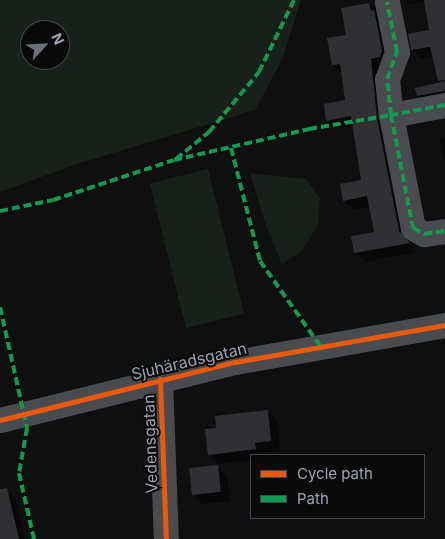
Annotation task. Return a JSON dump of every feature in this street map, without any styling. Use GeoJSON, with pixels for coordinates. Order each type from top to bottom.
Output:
{"type":"FeatureCollection","features":[{"type":"Feature","properties":{"kind":"street"},"geometry":{"type":"LineString","coordinates":[[387,2],[397,52],[387,79],[391,115],[413,228],[424,234],[445,231]]}},
{"type":"Feature","properties":{"kind":"street"},"geometry":{"type":"LineString","coordinates":[[391,115],[445,105]]}},
{"type":"Feature","properties":{"kind":"street","name":"Sjuhäradsgatan"},"geometry":{"type":"LineString","coordinates":[[0,420],[235,362],[445,325]]}},
{"type":"Feature","properties":{"kind":"street","name":"Vedensgatan"},"geometry":{"type":"LineString","coordinates":[[160,379],[163,396],[166,539]]}},
{"type":"Feature","properties":{"kind":"shaded area"},"geometry":{"type":"Polygon","coordinates":[[[0,0],[301,0],[282,60],[255,110],[77,164],[0,192],[0,0]]]}},
{"type":"Feature","properties":{"kind":"shaded area"},"geometry":{"type":"Polygon","coordinates":[[[208,169],[244,314],[186,328],[150,184],[208,169]]]}},
{"type":"Feature","properties":{"kind":"shaded area"},"geometry":{"type":"Polygon","coordinates":[[[250,173],[306,179],[320,198],[318,224],[302,251],[282,264],[266,226],[250,173]]]}},
{"type":"Feature","properties":{"kind":"building"},"geometry":{"type":"Polygon","coordinates":[[[424,0],[445,0],[445,80],[438,81],[430,47],[411,50],[408,34],[429,30],[424,0]]]}},
{"type":"Feature","properties":{"kind":"building"},"geometry":{"type":"Polygon","coordinates":[[[369,3],[371,11],[374,10],[382,51],[380,57],[371,59],[377,118],[399,231],[410,243],[354,253],[351,236],[374,232],[367,196],[343,201],[340,184],[361,180],[351,116],[326,121],[324,104],[345,100],[340,64],[332,65],[327,38],[346,35],[341,8],[369,3]]]}},
{"type":"Feature","properties":{"kind":"building"},"geometry":{"type":"Polygon","coordinates":[[[445,81],[445,91],[417,96],[415,88],[445,81]]]}},
{"type":"Feature","properties":{"kind":"building"},"geometry":{"type":"Polygon","coordinates":[[[268,410],[271,441],[255,443],[256,449],[208,455],[205,429],[216,428],[215,416],[268,410]]]}},
{"type":"Feature","properties":{"kind":"building"},"geometry":{"type":"Polygon","coordinates":[[[218,465],[221,492],[192,495],[189,468],[218,465]]]}},
{"type":"Feature","properties":{"kind":"building"},"geometry":{"type":"Polygon","coordinates":[[[7,488],[19,539],[0,539],[0,489],[7,488]]]}},
{"type":"Feature","properties":{"kind":"marked path"},"geometry":{"type":"LineString","coordinates":[[176,159],[209,132],[259,72],[294,0]]}},
{"type":"Feature","properties":{"kind":"marked path"},"geometry":{"type":"LineString","coordinates":[[0,211],[53,200],[174,160],[309,129],[391,115],[387,79],[397,52],[387,2]]}},
{"type":"Feature","properties":{"kind":"marked path"},"geometry":{"type":"LineString","coordinates":[[445,105],[391,115],[413,228],[424,234],[445,231]]}},
{"type":"Feature","properties":{"kind":"marked path"},"geometry":{"type":"LineString","coordinates":[[231,148],[260,261],[321,347]]}},
{"type":"Feature","properties":{"kind":"marked path"},"geometry":{"type":"LineString","coordinates":[[0,307],[27,428],[19,473],[34,539]]}},
{"type":"Feature","properties":{"kind":"cycle path"},"geometry":{"type":"LineString","coordinates":[[0,420],[235,362],[445,325]]}},
{"type":"Feature","properties":{"kind":"cycle path"},"geometry":{"type":"LineString","coordinates":[[160,379],[166,539]]}}]}
